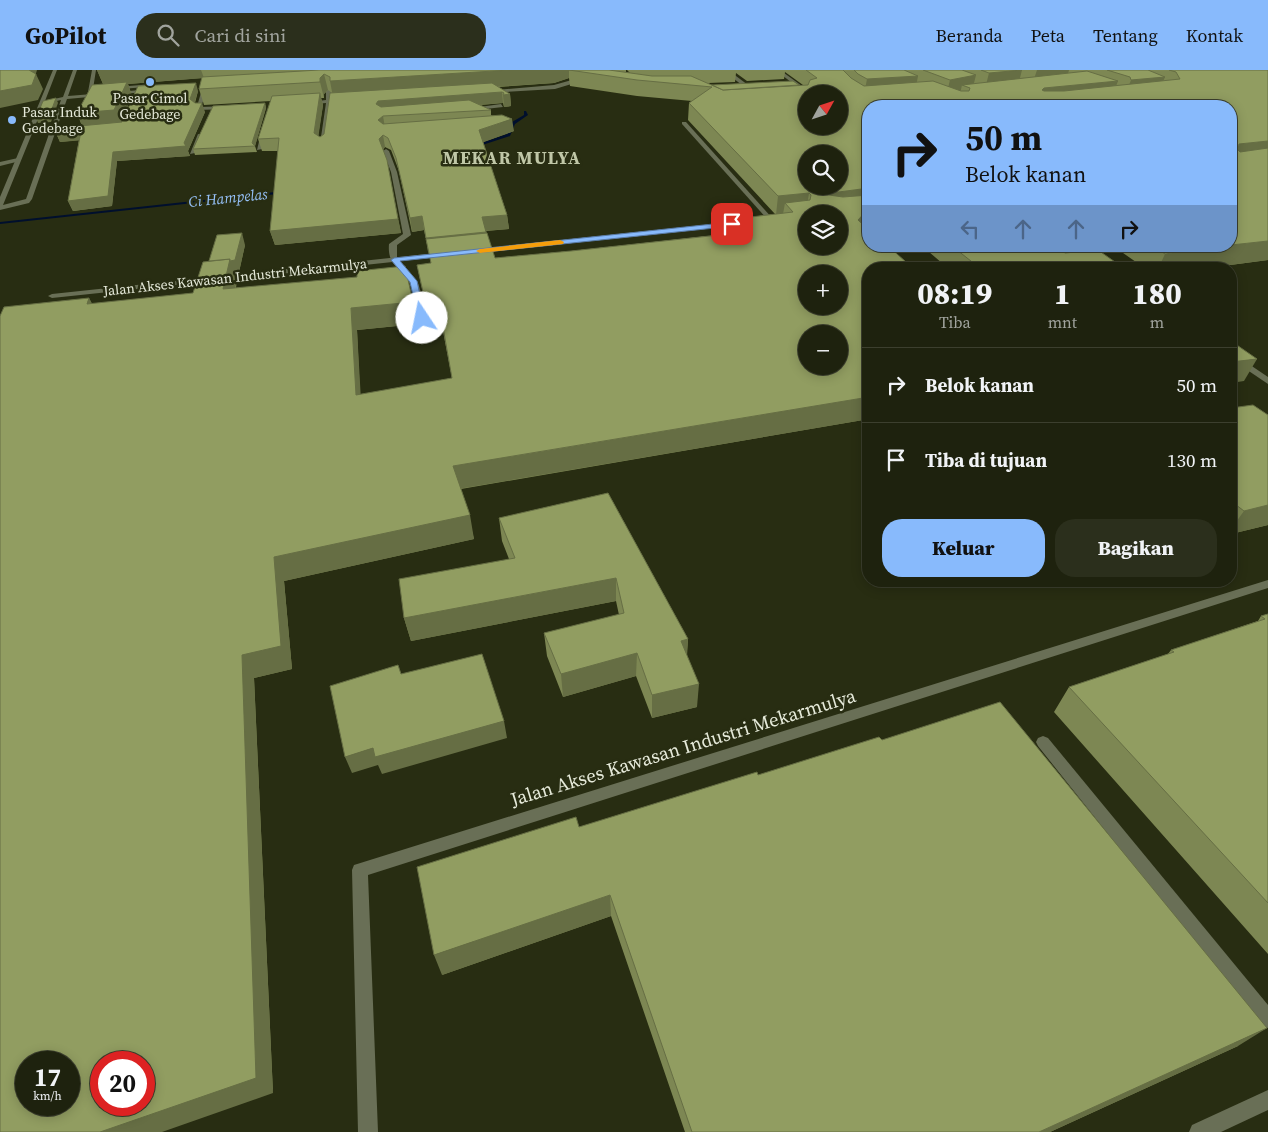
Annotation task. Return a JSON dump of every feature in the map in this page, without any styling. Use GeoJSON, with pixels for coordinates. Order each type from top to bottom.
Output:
{"type":"FeatureCollection","features":[{"type":"Feature","properties":{"kind":"street"},"geometry":{"type":"LineString","coordinates":[[55,70],[0,206],[27,202],[29,199],[56,134],[65,98],[75,70]]}},
{"type":"Feature","properties":{"kind":"street"},"geometry":{"type":"LineString","coordinates":[[43,103],[65,98],[164,88],[90,90],[94,70]]}},
{"type":"Feature","properties":{"kind":"street"},"geometry":{"type":"LineString","coordinates":[[725,70],[745,85]]}},
{"type":"Feature","properties":{"kind":"street"},"geometry":{"type":"LineString","coordinates":[[777,70],[798,85]]}},
{"type":"Feature","properties":{"kind":"street"},"geometry":{"type":"LineString","coordinates":[[484,91],[555,87],[580,76],[590,78]]}},
{"type":"Feature","properties":{"kind":"street"},"geometry":{"type":"LineString","coordinates":[[784,82],[794,82]]}},
{"type":"Feature","properties":{"kind":"street"},"geometry":{"type":"LineString","coordinates":[[322,146],[329,102],[329,83]]}},
{"type":"Feature","properties":{"kind":"street"},"geometry":{"type":"LineString","coordinates":[[319,84],[338,83]]}},
{"type":"Feature","properties":{"kind":"street"},"geometry":{"type":"LineString","coordinates":[[736,86],[754,84]]}},
{"type":"Feature","properties":{"kind":"street"},"geometry":{"type":"LineString","coordinates":[[198,87],[202,87],[204,90],[214,90]]}},
{"type":"Feature","properties":{"kind":"street"},"geometry":{"type":"LineString","coordinates":[[204,90],[198,109],[211,110],[237,107]]}},
{"type":"Feature","properties":{"kind":"street"},"geometry":{"type":"LineString","coordinates":[[133,102],[138,92]]}},
{"type":"Feature","properties":{"kind":"street"},"geometry":{"type":"LineString","coordinates":[[90,103],[94,96]]}},
{"type":"Feature","properties":{"kind":"street"},"geometry":{"type":"LineString","coordinates":[[300,103],[355,100]]}},
{"type":"Feature","properties":{"kind":"street"},"geometry":{"type":"LineString","coordinates":[[462,109],[501,106]]}},
{"type":"Feature","properties":{"kind":"street"},"geometry":{"type":"LineString","coordinates":[[207,118],[211,110]]}},
{"type":"Feature","properties":{"kind":"street"},"geometry":{"type":"LineString","coordinates":[[259,149],[267,122]]}},
{"type":"Feature","properties":{"kind":"street"},"geometry":{"type":"LineString","coordinates":[[684,123],[771,220]]}},
{"type":"Feature","properties":{"kind":"street"},"geometry":{"type":"LineString","coordinates":[[192,153],[204,127]]}},
{"type":"Feature","properties":{"kind":"street"},"geometry":{"type":"LineString","coordinates":[[385,146],[393,169],[407,236],[393,244],[391,253],[394,260],[414,281],[425,334]]}},
{"type":"Feature","properties":{"kind":"street"},"geometry":{"type":"LineString","coordinates":[[0,164],[18,160]]}},
{"type":"Feature","properties":{"kind":"street"},"geometry":{"type":"LineString","coordinates":[[762,221],[780,219]]}},
{"type":"Feature","properties":{"kind":"street"},"geometry":{"type":"LineString","coordinates":[[464,252],[742,223]]}},
{"type":"Feature","properties":{"kind":"street"},"geometry":{"type":"LineString","coordinates":[[1086,252],[1100,262]]}},
{"type":"Feature","properties":{"kind":"street","name":"Jalan Akses Kawasan Industri Mekarmulya"},"geometry":{"type":"LineString","coordinates":[[52,296],[454,254]]}},
{"type":"Feature","properties":{"kind":"street"},"geometry":{"type":"LineString","coordinates":[[1237,359],[1268,381]]}},
{"type":"Feature","properties":{"kind":"street","name":"Jalan Akses Kawasan Industri Mekarmulya"},"geometry":{"type":"LineString","coordinates":[[368,1132],[360,870],[1268,584]]}},
{"type":"Feature","properties":{"kind":"street"},"geometry":{"type":"LineString","coordinates":[[1043,742],[1268,1019]]}},
{"type":"Feature","properties":{"kind":"street"},"geometry":{"type":"LineString","coordinates":[[1199,1132],[1268,1100]]}},
{"type":"Feature","properties":{"kind":"building"},"geometry":{"type":"Polygon","coordinates":[[[0,70],[29,70],[36,74],[32,85],[0,91],[0,70]]]}},
{"type":"Feature","properties":{"kind":"building"},"geometry":{"type":"Polygon","coordinates":[[[319,70],[510,70],[330,81],[330,77],[324,74],[320,78],[320,82],[199,89],[202,77],[319,70]]]}},
{"type":"Feature","properties":{"kind":"building"},"geometry":{"type":"Polygon","coordinates":[[[569,70],[609,70],[652,76],[691,76],[723,90],[798,86],[798,135],[848,135],[848,85],[808,85],[810,80],[817,78],[806,70],[843,70],[851,78],[864,86],[933,81],[961,91],[969,91],[970,88],[962,85],[1087,71],[1118,81],[1044,88],[1042,90],[1064,91],[1180,79],[1176,72],[1169,70],[1268,70],[1268,141],[1239,144],[1238,150],[1240,152],[1268,148],[1268,241],[1237,244],[1237,100],[862,100],[862,189],[848,191],[848,145],[798,145],[798,194],[778,196],[689,103],[712,87],[637,80],[569,70]]]}},
{"type":"Feature","properties":{"kind":"building"},"geometry":{"type":"Polygon","coordinates":[[[854,70],[904,70],[918,76],[867,79],[854,70]]]}},
{"type":"Feature","properties":{"kind":"building"},"geometry":{"type":"Polygon","coordinates":[[[923,70],[962,70],[976,75],[950,80],[923,70]]]}},
{"type":"Feature","properties":{"kind":"building"},"geometry":{"type":"Polygon","coordinates":[[[981,70],[1022,70],[989,73],[981,70]]]}},
{"type":"Feature","properties":{"kind":"building"},"geometry":{"type":"Polygon","coordinates":[[[1107,70],[1148,70],[1165,77],[1131,80],[1130,77],[1107,70]]]}},
{"type":"Feature","properties":{"kind":"building"},"geometry":{"type":"Polygon","coordinates":[[[793,81],[799,85],[723,90],[712,85],[793,81]]]}},
{"type":"Feature","properties":{"kind":"building"},"geometry":{"type":"Polygon","coordinates":[[[127,82],[114,110],[77,113],[92,85],[127,82]]]}},
{"type":"Feature","properties":{"kind":"building"},"geometry":{"type":"Polygon","coordinates":[[[196,83],[190,99],[195,103],[202,103],[184,143],[186,146],[113,152],[108,196],[68,201],[81,131],[56,133],[58,128],[122,122],[138,86],[196,83]]]}},
{"type":"Feature","properties":{"kind":"building"},"geometry":{"type":"Polygon","coordinates":[[[492,83],[510,94],[503,95],[504,93],[502,92],[378,101],[376,104],[381,107],[469,100],[491,110],[383,116],[378,120],[383,124],[502,115],[512,119],[479,130],[507,215],[482,217],[486,232],[426,238],[422,216],[410,218],[396,158],[388,138],[383,135],[379,139],[387,160],[398,219],[270,231],[279,138],[258,139],[272,96],[320,93],[314,133],[320,137],[324,134],[330,93],[492,83]]]}},
{"type":"Feature","properties":{"kind":"building"},"geometry":{"type":"Polygon","coordinates":[[[56,98],[49,117],[36,118],[43,101],[56,98]]]}},
{"type":"Feature","properties":{"kind":"building"},"geometry":{"type":"Polygon","coordinates":[[[265,103],[252,143],[255,146],[193,149],[213,106],[265,103]]]}},
{"type":"Feature","properties":{"kind":"building"},"geometry":{"type":"Polygon","coordinates":[[[811,195],[843,197],[862,196],[862,216],[858,220],[862,224],[862,252],[895,252],[906,262],[862,262],[862,398],[453,466],[470,515],[274,557],[281,646],[242,655],[256,1078],[155,1113],[155,1051],[90,1051],[90,1116],[146,1116],[100,1132],[0,1132],[0,316],[4,307],[89,298],[87,304],[193,293],[203,262],[230,259],[223,289],[357,277],[357,271],[405,266],[413,302],[351,308],[356,395],[452,378],[438,299],[425,301],[417,265],[431,263],[426,239],[487,233],[495,258],[571,251],[728,234],[717,221],[793,212],[785,203],[810,200],[811,195]]]}},
{"type":"Feature","properties":{"kind":"building"},"geometry":{"type":"Polygon","coordinates":[[[242,233],[235,260],[209,261],[217,235],[242,233]]]}},
{"type":"Feature","properties":{"kind":"building"},"geometry":{"type":"Polygon","coordinates":[[[960,252],[1101,252],[1115,262],[972,262],[960,252]]]}},
{"type":"Feature","properties":{"kind":"building"},"geometry":{"type":"Polygon","coordinates":[[[1162,252],[1180,252],[1165,254],[1162,252]]]}},
{"type":"Feature","properties":{"kind":"building"},"geometry":{"type":"Polygon","coordinates":[[[1237,345],[1257,359],[1237,361],[1237,345]]]}},
{"type":"Feature","properties":{"kind":"building"},"geometry":{"type":"Polygon","coordinates":[[[1253,405],[1268,415],[1268,505],[1244,511],[1237,506],[1237,407],[1253,405]]]}},
{"type":"Feature","properties":{"kind":"building"},"geometry":{"type":"Polygon","coordinates":[[[608,493],[688,639],[681,641],[699,684],[652,695],[637,653],[561,674],[544,633],[624,613],[616,578],[404,618],[399,579],[515,558],[499,518],[608,493]]]}},
{"type":"Feature","properties":{"kind":"building"},"geometry":{"type":"Polygon","coordinates":[[[1268,614],[1268,903],[1069,687],[1174,652],[1171,650],[1265,619],[1261,616],[1268,614]]]}},
{"type":"Feature","properties":{"kind":"building"},"geometry":{"type":"Polygon","coordinates":[[[482,654],[504,721],[375,757],[373,748],[345,757],[330,686],[398,665],[401,674],[482,654]]]}},
{"type":"Feature","properties":{"kind":"building"},"geometry":{"type":"Polygon","coordinates":[[[1000,702],[1267,1028],[1039,1132],[692,1132],[610,895],[434,955],[417,867],[576,817],[579,827],[757,772],[758,775],[879,737],[882,740],[1000,702]]]}},
{"type":"Feature","properties":{"kind":"waterway","name":"Ci Hampelas"},"geometry":{"type":"LineString","coordinates":[[472,147],[509,135],[513,123],[526,115],[525,112]]}},
{"type":"Feature","properties":{"kind":"waterway","name":"Ci Hampelas"},"geometry":{"type":"LineString","coordinates":[[0,223],[285,192]]}},
{"type":"Feature","properties":{"kind":"slow traffic"},"geometry":{"type":"LineString","coordinates":[[480,251],[560,242]]}},
{"type":"Feature","properties":{"kind":"place","name":"Pasar Cimol Gedebage"},"geometry":{"type":"Point","coordinates":[150,82]}},
{"type":"Feature","properties":{"kind":"place","name":"Pasar Induk Gedebage"},"geometry":{"type":"Point","coordinates":[12,120]}},
{"type":"Feature","properties":{"kind":"district","name":"MEKAR MULYA"},"geometry":{"type":"Point","coordinates":[512,158]}},
{"type":"Feature","properties":{"kind":"route"},"geometry":{"type":"LineString","coordinates":[[422,318],[414,281],[394,260],[732,224]]}}]}
